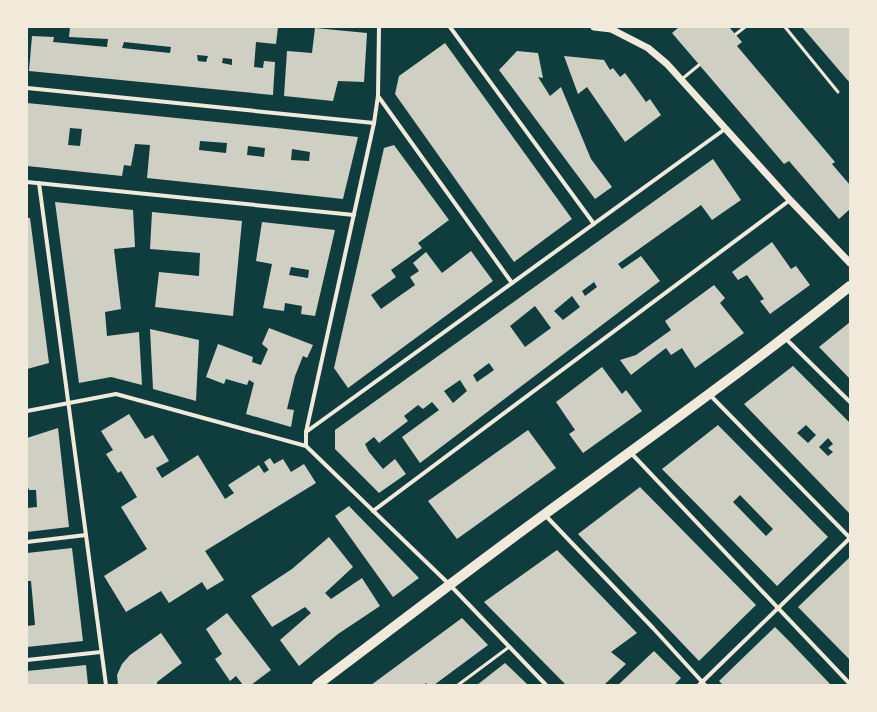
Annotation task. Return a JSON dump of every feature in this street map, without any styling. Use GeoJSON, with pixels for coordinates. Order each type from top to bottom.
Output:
{"type":"FeatureCollection","features":[{"type":"Feature","properties":{"kind":"main road"},"geometry":{"type":"LineString","coordinates":[[317,685],[450,585],[710,395],[850,286]]}},
{"type":"Feature","properties":{"kind":"street"},"geometry":{"type":"LineString","coordinates":[[306,446],[306,432],[374,123],[378,96],[379,27]]}},
{"type":"Feature","properties":{"kind":"street"},"geometry":{"type":"LineString","coordinates":[[450,27],[594,224]]}},
{"type":"Feature","properties":{"kind":"street"},"geometry":{"type":"LineString","coordinates":[[594,27],[611,29],[648,48],[667,64],[790,200],[850,263]]}},
{"type":"Feature","properties":{"kind":"street"},"geometry":{"type":"LineString","coordinates":[[27,88],[374,123]]}},
{"type":"Feature","properties":{"kind":"street"},"geometry":{"type":"LineString","coordinates":[[378,96],[512,283]]}},
{"type":"Feature","properties":{"kind":"street"},"geometry":{"type":"LineString","coordinates":[[306,432],[725,129]]}},
{"type":"Feature","properties":{"kind":"street"},"geometry":{"type":"LineString","coordinates":[[27,182],[354,215]]}},
{"type":"Feature","properties":{"kind":"street"},"geometry":{"type":"LineString","coordinates":[[38,183],[69,402],[106,685]]}},
{"type":"Feature","properties":{"kind":"street"},"geometry":{"type":"LineString","coordinates":[[373,511],[790,200]]}},
{"type":"Feature","properties":{"kind":"street"},"geometry":{"type":"LineString","coordinates":[[785,338],[850,402]]}},
{"type":"Feature","properties":{"kind":"street"},"geometry":{"type":"LineString","coordinates":[[27,411],[116,394],[306,446],[450,585],[546,685]]}},
{"type":"Feature","properties":{"kind":"street"},"geometry":{"type":"LineString","coordinates":[[545,515],[654,628],[702,684],[850,538],[710,395]]}},
{"type":"Feature","properties":{"kind":"street"},"geometry":{"type":"LineString","coordinates":[[631,453],[850,684]]}},
{"type":"Feature","properties":{"kind":"street"},"geometry":{"type":"LineString","coordinates":[[27,542],[86,535]]}},
{"type":"Feature","properties":{"kind":"street"},"geometry":{"type":"LineString","coordinates":[[27,660],[101,652]]}},
{"type":"Feature","properties":{"kind":"lane"},"geometry":{"type":"LineString","coordinates":[[736,34],[745,27]]}},
{"type":"Feature","properties":{"kind":"lane"},"geometry":{"type":"LineString","coordinates":[[785,27],[838,92]]}},
{"type":"Feature","properties":{"kind":"lane"},"geometry":{"type":"LineString","coordinates":[[681,80],[699,65]]}},
{"type":"Feature","properties":{"kind":"lane"},"geometry":{"type":"LineString","coordinates":[[458,685],[509,647]]}},
{"type":"Feature","properties":{"kind":"building"},"geometry":{"type":"Polygon","coordinates":[[[70,27],[278,27],[276,44],[256,42],[254,67],[263,68],[264,61],[275,62],[273,95],[29,71],[32,36],[54,37],[53,42],[107,47],[108,39],[69,37],[70,27]],[[124,42],[122,48],[170,53],[171,47],[124,42]],[[197,55],[198,61],[206,62],[208,56],[197,55]],[[223,58],[222,63],[232,65],[232,59],[223,58]]]}},
{"type":"Feature","properties":{"kind":"building"},"geometry":{"type":"Polygon","coordinates":[[[679,27],[729,27],[742,42],[737,46],[835,162],[832,164],[850,185],[850,209],[839,219],[789,161],[784,164],[672,33],[679,27]]]}},
{"type":"Feature","properties":{"kind":"building"},"geometry":{"type":"Polygon","coordinates":[[[802,27],[850,27],[850,83],[802,27]]]}},
{"type":"Feature","properties":{"kind":"building"},"geometry":{"type":"Polygon","coordinates":[[[315,28],[367,33],[364,82],[338,81],[333,101],[284,96],[287,51],[312,53],[315,28]]]}},
{"type":"Feature","properties":{"kind":"building"},"geometry":{"type":"Polygon","coordinates":[[[445,43],[572,219],[514,262],[395,94],[399,76],[445,43]]]}},
{"type":"Feature","properties":{"kind":"building"},"geometry":{"type":"Polygon","coordinates":[[[517,51],[538,53],[543,78],[538,77],[550,96],[561,87],[591,159],[612,187],[595,199],[499,70],[517,51]]]}},
{"type":"Feature","properties":{"kind":"building"},"geometry":{"type":"Polygon","coordinates":[[[564,56],[604,60],[610,70],[613,68],[620,77],[625,73],[646,102],[650,99],[661,115],[625,142],[587,87],[578,94],[564,56]]]}},
{"type":"Feature","properties":{"kind":"building"},"geometry":{"type":"Polygon","coordinates":[[[27,103],[358,137],[343,199],[147,178],[150,145],[135,144],[131,166],[124,165],[122,176],[27,166],[27,103]],[[70,128],[68,145],[80,146],[82,129],[70,128]],[[200,141],[199,150],[226,153],[227,143],[200,141]],[[248,146],[247,155],[264,157],[265,148],[248,146]],[[292,149],[291,160],[309,161],[310,152],[292,149]]]}},
{"type":"Feature","properties":{"kind":"building"},"geometry":{"type":"Polygon","coordinates":[[[394,145],[449,220],[418,243],[422,248],[391,270],[396,277],[371,295],[381,309],[415,285],[410,277],[419,271],[413,263],[426,252],[442,273],[471,251],[493,281],[348,388],[334,368],[384,148],[394,145]]]}},
{"type":"Feature","properties":{"kind":"building"},"geometry":{"type":"Polygon","coordinates":[[[713,159],[741,200],[712,220],[701,205],[618,264],[622,269],[641,256],[660,281],[420,463],[402,437],[439,410],[432,402],[423,409],[418,405],[404,416],[408,421],[379,443],[374,437],[365,444],[369,452],[383,469],[395,459],[406,474],[379,493],[335,449],[335,430],[713,159]],[[594,282],[582,291],[585,296],[597,287],[594,282]],[[572,296],[554,311],[563,320],[580,307],[572,296]],[[535,306],[510,326],[525,347],[551,328],[535,306]],[[489,363],[473,375],[477,382],[494,370],[489,363]],[[460,380],[444,391],[453,403],[467,391],[460,380]]]}},
{"type":"Feature","properties":{"kind":"building"},"geometry":{"type":"Polygon","coordinates":[[[55,202],[133,210],[135,247],[114,249],[121,309],[105,312],[107,336],[139,332],[142,385],[111,377],[79,383],[55,202]]]}},
{"type":"Feature","properties":{"kind":"building"},"geometry":{"type":"Polygon","coordinates":[[[152,212],[242,221],[233,316],[155,307],[159,272],[199,276],[200,253],[150,249],[152,212]]]}},
{"type":"Feature","properties":{"kind":"building"},"geometry":{"type":"Polygon","coordinates":[[[27,218],[30,218],[49,363],[27,369],[27,218]]]}},
{"type":"Feature","properties":{"kind":"building"},"geometry":{"type":"Polygon","coordinates":[[[262,222],[335,230],[315,316],[301,314],[302,306],[285,303],[284,311],[263,308],[272,264],[256,261],[262,222]],[[291,267],[289,275],[308,278],[309,270],[291,267]]]}},
{"type":"Feature","properties":{"kind":"building"},"geometry":{"type":"Polygon","coordinates":[[[772,242],[791,269],[796,266],[810,285],[770,314],[760,301],[764,299],[747,275],[738,280],[732,272],[772,242]]]}},
{"type":"Feature","properties":{"kind":"building"},"geometry":{"type":"Polygon","coordinates":[[[714,285],[725,298],[720,303],[744,333],[695,368],[682,348],[671,355],[666,348],[631,375],[620,360],[636,355],[671,330],[665,321],[714,285]]]}},
{"type":"Feature","properties":{"kind":"building"},"geometry":{"type":"Polygon","coordinates":[[[850,322],[850,379],[819,347],[850,322]]]}},
{"type":"Feature","properties":{"kind":"building"},"geometry":{"type":"Polygon","coordinates":[[[269,328],[313,345],[307,358],[303,356],[295,376],[287,409],[294,410],[291,427],[246,414],[254,383],[249,380],[247,385],[226,379],[224,384],[206,377],[218,344],[253,357],[252,362],[261,365],[268,349],[262,344],[269,328]]]}},
{"type":"Feature","properties":{"kind":"building"},"geometry":{"type":"Polygon","coordinates":[[[150,329],[199,340],[196,401],[153,389],[150,329]]]}},
{"type":"Feature","properties":{"kind":"building"},"geometry":{"type":"Polygon","coordinates":[[[793,366],[850,423],[849,513],[744,404],[793,366]],[[806,425],[797,433],[808,443],[816,435],[806,425]],[[828,438],[819,447],[828,456],[833,452],[828,448],[833,444],[828,438]]]}},
{"type":"Feature","properties":{"kind":"building"},"geometry":{"type":"Polygon","coordinates":[[[602,367],[622,394],[626,390],[642,411],[583,453],[569,434],[575,430],[556,402],[602,367]]]}},
{"type":"Feature","properties":{"kind":"building"},"geometry":{"type":"Polygon","coordinates":[[[129,414],[145,439],[153,435],[169,461],[156,468],[162,478],[198,455],[225,499],[234,493],[228,485],[259,465],[264,473],[269,470],[264,462],[270,458],[274,464],[283,459],[291,472],[304,464],[316,483],[205,551],[224,580],[207,590],[202,582],[169,603],[161,591],[126,612],[104,576],[147,549],[121,507],[137,497],[121,471],[118,473],[106,454],[113,450],[101,431],[129,414]]]}},
{"type":"Feature","properties":{"kind":"building"},"geometry":{"type":"Polygon","coordinates":[[[718,425],[828,537],[777,586],[662,469],[718,425]],[[740,495],[733,502],[766,536],[773,529],[740,495]]]}},
{"type":"Feature","properties":{"kind":"building"},"geometry":{"type":"Polygon","coordinates":[[[58,428],[69,527],[27,532],[27,508],[37,507],[36,490],[29,490],[27,484],[27,438],[58,428]]]}},
{"type":"Feature","properties":{"kind":"building"},"geometry":{"type":"Polygon","coordinates":[[[528,430],[556,468],[457,539],[428,501],[528,430]]]}},
{"type":"Feature","properties":{"kind":"building"},"geometry":{"type":"Polygon","coordinates":[[[640,487],[756,605],[699,661],[578,534],[640,487]]]}},
{"type":"Feature","properties":{"kind":"building"},"geometry":{"type":"Polygon","coordinates":[[[349,506],[419,578],[393,597],[335,516],[349,506]]]}},
{"type":"Feature","properties":{"kind":"building"},"geometry":{"type":"Polygon","coordinates":[[[329,537],[353,567],[325,593],[331,599],[362,578],[380,606],[338,634],[299,666],[280,640],[311,613],[305,607],[272,627],[251,596],[292,569],[329,537]]]}},
{"type":"Feature","properties":{"kind":"building"},"geometry":{"type":"Polygon","coordinates":[[[72,548],[83,641],[27,647],[27,626],[35,625],[31,581],[27,581],[27,553],[72,548]]]}},
{"type":"Feature","properties":{"kind":"building"},"geometry":{"type":"Polygon","coordinates":[[[557,550],[637,633],[611,652],[626,664],[604,685],[566,685],[484,602],[557,550]]]}},
{"type":"Feature","properties":{"kind":"building"},"geometry":{"type":"Polygon","coordinates":[[[849,558],[850,559],[850,660],[798,607],[849,558]]]}},
{"type":"Feature","properties":{"kind":"building"},"geometry":{"type":"Polygon","coordinates":[[[227,613],[271,670],[251,685],[243,685],[236,676],[230,681],[215,659],[222,654],[206,629],[227,613]]]}},
{"type":"Feature","properties":{"kind":"building"},"geometry":{"type":"Polygon","coordinates":[[[462,618],[488,645],[434,685],[428,685],[426,683],[423,685],[371,685],[462,618]]]}},
{"type":"Feature","properties":{"kind":"building"},"geometry":{"type":"Polygon","coordinates":[[[775,627],[831,685],[723,685],[719,681],[775,627]]]}},
{"type":"Feature","properties":{"kind":"building"},"geometry":{"type":"Polygon","coordinates":[[[161,633],[182,663],[157,682],[157,685],[118,685],[117,675],[122,664],[130,655],[161,633]]]}},
{"type":"Feature","properties":{"kind":"building"},"geometry":{"type":"Polygon","coordinates":[[[654,651],[681,678],[674,685],[618,685],[654,651]]]}},
{"type":"Feature","properties":{"kind":"building"},"geometry":{"type":"Polygon","coordinates":[[[505,663],[528,685],[477,685],[505,663]]]}},
{"type":"Feature","properties":{"kind":"building"},"geometry":{"type":"Polygon","coordinates":[[[86,665],[88,685],[27,685],[27,671],[86,665]]]}}]}
